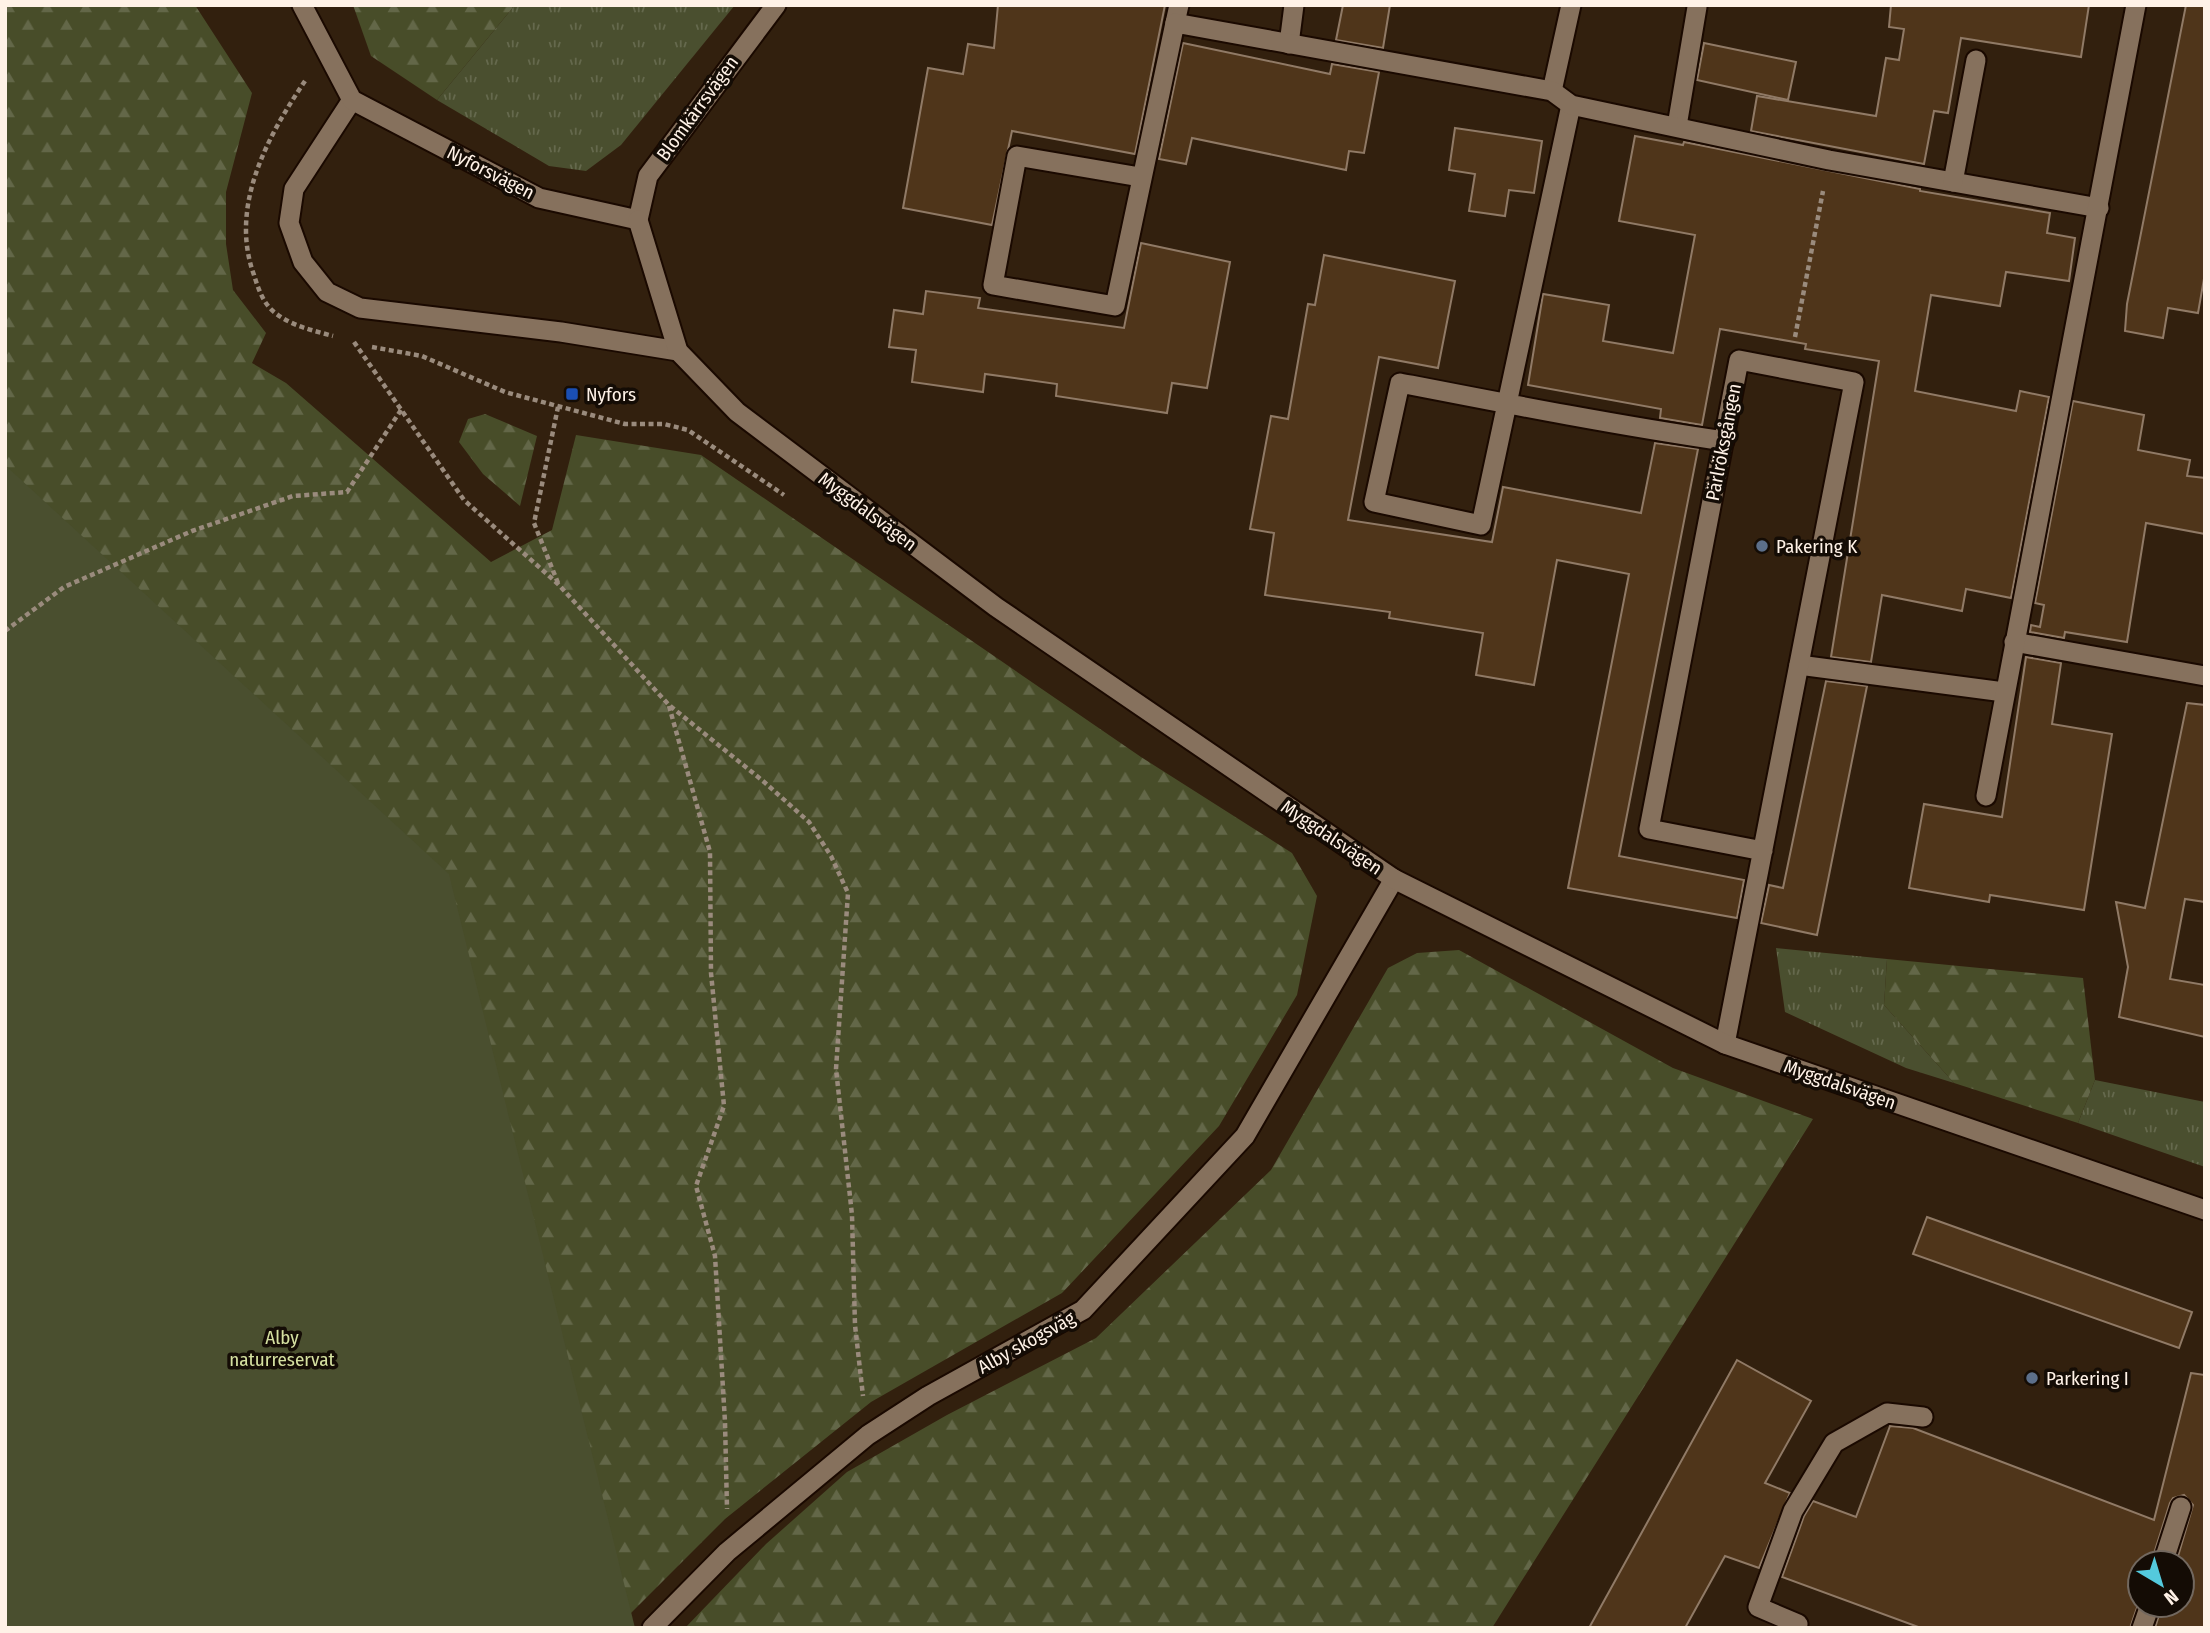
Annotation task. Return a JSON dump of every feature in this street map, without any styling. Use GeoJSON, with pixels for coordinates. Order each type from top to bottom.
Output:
{"type":"FeatureCollection","features":[{"type":"Feature","properties":{"kind":"street"},"geometry":{"type":"LineString","coordinates":[[302,5],[352,100],[294,188],[289,223],[303,262],[327,292],[360,307],[561,332],[678,351]]}},
{"type":"Feature","properties":{"kind":"street","name":"Blomkärrsvägen"},"geometry":{"type":"LineString","coordinates":[[638,220],[648,176],[776,5]]}},
{"type":"Feature","properties":{"kind":"street"},"geometry":{"type":"LineString","coordinates":[[1289,44],[1294,5]]}},
{"type":"Feature","properties":{"kind":"street"},"geometry":{"type":"LineString","coordinates":[[1552,91],[1571,5]]}},
{"type":"Feature","properties":{"kind":"street"},"geometry":{"type":"LineString","coordinates":[[1986,796],[2136,5]]}},
{"type":"Feature","properties":{"kind":"street"},"geometry":{"type":"LineString","coordinates":[[1677,125],[1697,7]]}},
{"type":"Feature","properties":{"kind":"street"},"geometry":{"type":"LineString","coordinates":[[1140,177],[1017,156],[993,285],[1115,306],[1140,177],[1177,14],[1289,44],[1552,91],[1571,105],[1677,125],[1829,160],[2099,208]]}},
{"type":"Feature","properties":{"kind":"street"},"geometry":{"type":"LineString","coordinates":[[1952,182],[1976,60]]}},
{"type":"Feature","properties":{"kind":"street","name":"Nyforsvägen"},"geometry":{"type":"LineString","coordinates":[[352,100],[539,198],[638,220]]}},
{"type":"Feature","properties":{"kind":"street"},"geometry":{"type":"LineString","coordinates":[[1571,105],[1507,404],[1481,525],[1374,502],[1400,383],[1507,404],[1724,441]]}},
{"type":"Feature","properties":{"kind":"street","name":"Myggdalsvägen"},"geometry":{"type":"LineString","coordinates":[[638,220],[678,351],[737,412],[996,607],[1394,879],[1725,1044],[2205,1210]]}},
{"type":"Feature","properties":{"kind":"street","name":"Pärlröksgången"},"geometry":{"type":"LineString","coordinates":[[1725,1044],[1763,851],[1854,382],[1739,359],[1649,829],[1763,851]]}},
{"type":"Feature","properties":{"kind":"street"},"geometry":{"type":"LineString","coordinates":[[2014,642],[2205,676]]}},
{"type":"Feature","properties":{"kind":"street"},"geometry":{"type":"LineString","coordinates":[[1799,664],[2004,692]]}},
{"type":"Feature","properties":{"kind":"street","name":"Alby skogsväg"},"geometry":{"type":"LineString","coordinates":[[652,1628],[727,1552],[868,1435],[928,1396],[1083,1310],[1245,1136],[1394,879]]}},
{"type":"Feature","properties":{"kind":"street"},"geometry":{"type":"LineString","coordinates":[[1801,1627],[1758,1607],[1793,1511],[1834,1443],[1887,1412],[1923,1417]]}},
{"type":"Feature","properties":{"kind":"street"},"geometry":{"type":"LineString","coordinates":[[2168,1549],[2181,1507]]}},
{"type":"Feature","properties":{"kind":"path"},"geometry":{"type":"LineString","coordinates":[[1788,369],[1829,160]]}},
{"type":"Feature","properties":{"kind":"path"},"geometry":{"type":"LineString","coordinates":[[788,498],[688,430],[664,424],[625,425],[505,392],[422,356],[354,342],[464,500],[558,584],[669,705],[763,781],[808,822],[831,856],[848,893],[836,1069],[852,1214],[855,1325],[868,1435]]}},
{"type":"Feature","properties":{"kind":"path"},"geometry":{"type":"LineString","coordinates":[[558,407],[534,523],[558,584]]}},
{"type":"Feature","properties":{"kind":"path"},"geometry":{"type":"LineString","coordinates":[[5,631],[64,587],[191,531],[293,496],[347,492],[401,410]]}},
{"type":"Feature","properties":{"kind":"path"},"geometry":{"type":"LineString","coordinates":[[669,705],[710,852],[711,973],[724,1106],[696,1186],[715,1256],[725,1422],[727,1552]]}},
{"type":"Feature","properties":{"kind":"green space"},"geometry":{"type":"Polygon","coordinates":[[[5,5],[195,5],[252,93],[226,192],[226,244],[233,290],[266,333],[252,363],[286,383],[491,562],[552,530],[576,435],[701,455],[1141,757],[1292,853],[1317,896],[1297,995],[1219,1126],[1062,1293],[871,1402],[725,1519],[616,1628],[5,1327],[5,5]]]}},
{"type":"Feature","properties":{"kind":"green space"},"geometry":{"type":"Polygon","coordinates":[[[353,5],[515,5],[437,100],[371,56],[353,5]]]}},
{"type":"Feature","properties":{"kind":"green space"},"geometry":{"type":"Polygon","coordinates":[[[515,5],[735,5],[621,145],[586,171],[549,166],[437,100],[515,5]]]}},
{"type":"Feature","properties":{"kind":"green space"},"geometry":{"type":"Polygon","coordinates":[[[485,414],[537,436],[520,506],[483,474],[459,442],[468,419],[485,414]]]}},
{"type":"Feature","properties":{"kind":"green space","name":"Alby naturreservat"},"geometry":{"type":"Polygon","coordinates":[[[5,465],[449,874],[635,1628],[5,1628],[5,465]]]}},
{"type":"Feature","properties":{"kind":"green space"},"geometry":{"type":"Polygon","coordinates":[[[1776,948],[1887,959],[1884,1005],[1954,1083],[1906,1068],[1785,1012],[1776,948]]]}},
{"type":"Feature","properties":{"kind":"green space"},"geometry":{"type":"Polygon","coordinates":[[[1459,950],[1673,1068],[1813,1119],[1492,1628],[685,1628],[766,1544],[847,1472],[947,1415],[1096,1338],[1271,1170],[1388,968],[1417,953],[1459,950]]]}},
{"type":"Feature","properties":{"kind":"green space"},"geometry":{"type":"Polygon","coordinates":[[[1887,959],[2083,978],[2095,1080],[2078,1123],[1954,1083],[1884,1005],[1887,959]]]}},
{"type":"Feature","properties":{"kind":"green space"},"geometry":{"type":"Polygon","coordinates":[[[2095,1080],[2205,1102],[2205,1167],[2078,1123],[2095,1080]]]}},
{"type":"Feature","properties":{"kind":"building"},"geometry":{"type":"Polygon","coordinates":[[[998,5],[1165,5],[1135,154],[1012,131],[992,225],[903,208],[928,68],[963,74],[968,44],[994,48],[998,5]]]}},
{"type":"Feature","properties":{"kind":"building"},"geometry":{"type":"Polygon","coordinates":[[[1343,5],[1390,5],[1383,48],[1336,40],[1343,5]]]}},
{"type":"Feature","properties":{"kind":"building"},"geometry":{"type":"Polygon","coordinates":[[[1891,5],[2089,5],[2081,57],[1961,38],[1948,113],[1934,111],[1924,164],[1751,131],[1757,96],[1876,116],[1886,58],[1899,60],[1904,29],[1889,27],[1891,5]]]}},
{"type":"Feature","properties":{"kind":"building"},"geometry":{"type":"Polygon","coordinates":[[[2186,5],[2205,5],[2205,273],[2198,313],[2168,308],[2163,338],[2125,331],[2127,304],[2186,5]]]}},
{"type":"Feature","properties":{"kind":"building"},"geometry":{"type":"Polygon","coordinates":[[[1183,43],[1330,74],[1332,64],[1379,72],[1364,153],[1349,151],[1346,170],[1192,138],[1186,164],[1159,159],[1183,43]]]}},
{"type":"Feature","properties":{"kind":"building"},"geometry":{"type":"Polygon","coordinates":[[[1704,43],[1796,62],[1788,100],[1697,80],[1704,43]]]}},
{"type":"Feature","properties":{"kind":"building"},"geometry":{"type":"Polygon","coordinates":[[[1455,128],[1542,141],[1534,193],[1509,190],[1505,216],[1469,211],[1475,174],[1449,170],[1455,128]]]}},
{"type":"Feature","properties":{"kind":"building"},"geometry":{"type":"Polygon","coordinates":[[[1635,136],[1683,145],[1684,142],[1920,191],[2050,213],[2047,233],[2075,238],[2069,281],[2006,272],[2000,306],[1931,295],[1915,391],[2016,411],[2020,391],[2049,397],[2011,598],[1966,589],[1962,611],[1882,595],[1871,662],[1831,657],[1879,361],[1805,349],[1806,344],[1720,329],[1702,425],[1660,418],[1661,409],[1528,385],[1543,294],[1609,305],[1603,341],[1673,353],[1695,235],[1619,221],[1635,136]]]}},
{"type":"Feature","properties":{"kind":"building"},"geometry":{"type":"Polygon","coordinates":[[[1141,243],[1230,262],[1207,388],[1172,383],[1167,413],[1056,396],[1057,384],[985,374],[983,392],[912,382],[916,350],[889,347],[894,310],[923,314],[926,291],[980,298],[978,308],[1124,328],[1141,243]]]}},
{"type":"Feature","properties":{"kind":"building"},"geometry":{"type":"Polygon","coordinates":[[[1324,255],[1455,281],[1438,368],[1379,357],[1348,520],[1492,542],[1503,487],[1641,513],[1655,443],[1698,449],[1619,856],[1744,880],[1737,918],[1568,888],[1629,574],[1557,560],[1534,685],[1476,675],[1483,633],[1389,618],[1390,612],[1265,595],[1274,533],[1250,529],[1271,416],[1288,419],[1308,304],[1315,305],[1324,255]]]}},
{"type":"Feature","properties":{"kind":"building"},"geometry":{"type":"Polygon","coordinates":[[[2073,401],[2144,415],[2138,450],[2190,460],[2187,476],[2205,478],[2205,534],[2146,523],[2127,642],[2065,632],[2064,638],[2030,632],[2031,625],[2040,627],[2044,605],[2035,603],[2073,401]]]}},
{"type":"Feature","properties":{"kind":"building"},"geometry":{"type":"Polygon","coordinates":[[[2026,657],[2061,663],[2052,724],[2112,734],[2084,910],[1990,895],[1989,902],[1909,888],[1924,804],[2002,817],[2026,657]]]}},
{"type":"Feature","properties":{"kind":"building"},"geometry":{"type":"Polygon","coordinates":[[[1826,681],[1867,686],[1817,935],[1761,923],[1769,885],[1783,888],[1826,681]]]}},
{"type":"Feature","properties":{"kind":"building"},"geometry":{"type":"Polygon","coordinates":[[[2187,703],[2205,705],[2205,902],[2185,899],[2170,979],[2205,985],[2205,1037],[2119,1017],[2128,967],[2116,902],[2145,908],[2187,703]]]}},
{"type":"Feature","properties":{"kind":"building"},"geometry":{"type":"Polygon","coordinates":[[[1927,1217],[2192,1312],[2179,1348],[1913,1254],[1927,1217]]]}},
{"type":"Feature","properties":{"kind":"building"},"geometry":{"type":"Polygon","coordinates":[[[1737,1360],[1811,1401],[1765,1483],[1790,1493],[1759,1568],[1725,1556],[1685,1628],[1589,1628],[1737,1360]]]}},
{"type":"Feature","properties":{"kind":"building"},"geometry":{"type":"Polygon","coordinates":[[[2191,1373],[2205,1375],[2205,1628],[2155,1628],[2158,1619],[2196,1619],[2196,1549],[2180,1549],[2193,1505],[2184,1495],[2173,1498],[2170,1503],[2155,1549],[2126,1549],[2126,1619],[2133,1619],[2130,1628],[1921,1628],[1782,1577],[1804,1516],[1813,1501],[1856,1517],[1890,1426],[1913,1428],[2154,1520],[2191,1373]]]}},
{"type":"Feature","properties":{"kind":"place","name":"Nyfors"},"geometry":{"type":"Point","coordinates":[572,394]}},
{"type":"Feature","properties":{"kind":"place","name":"Pakering K"},"geometry":{"type":"Point","coordinates":[1762,546]}},
{"type":"Feature","properties":{"kind":"place","name":"Parkering I"},"geometry":{"type":"Point","coordinates":[2032,1378]}}]}
